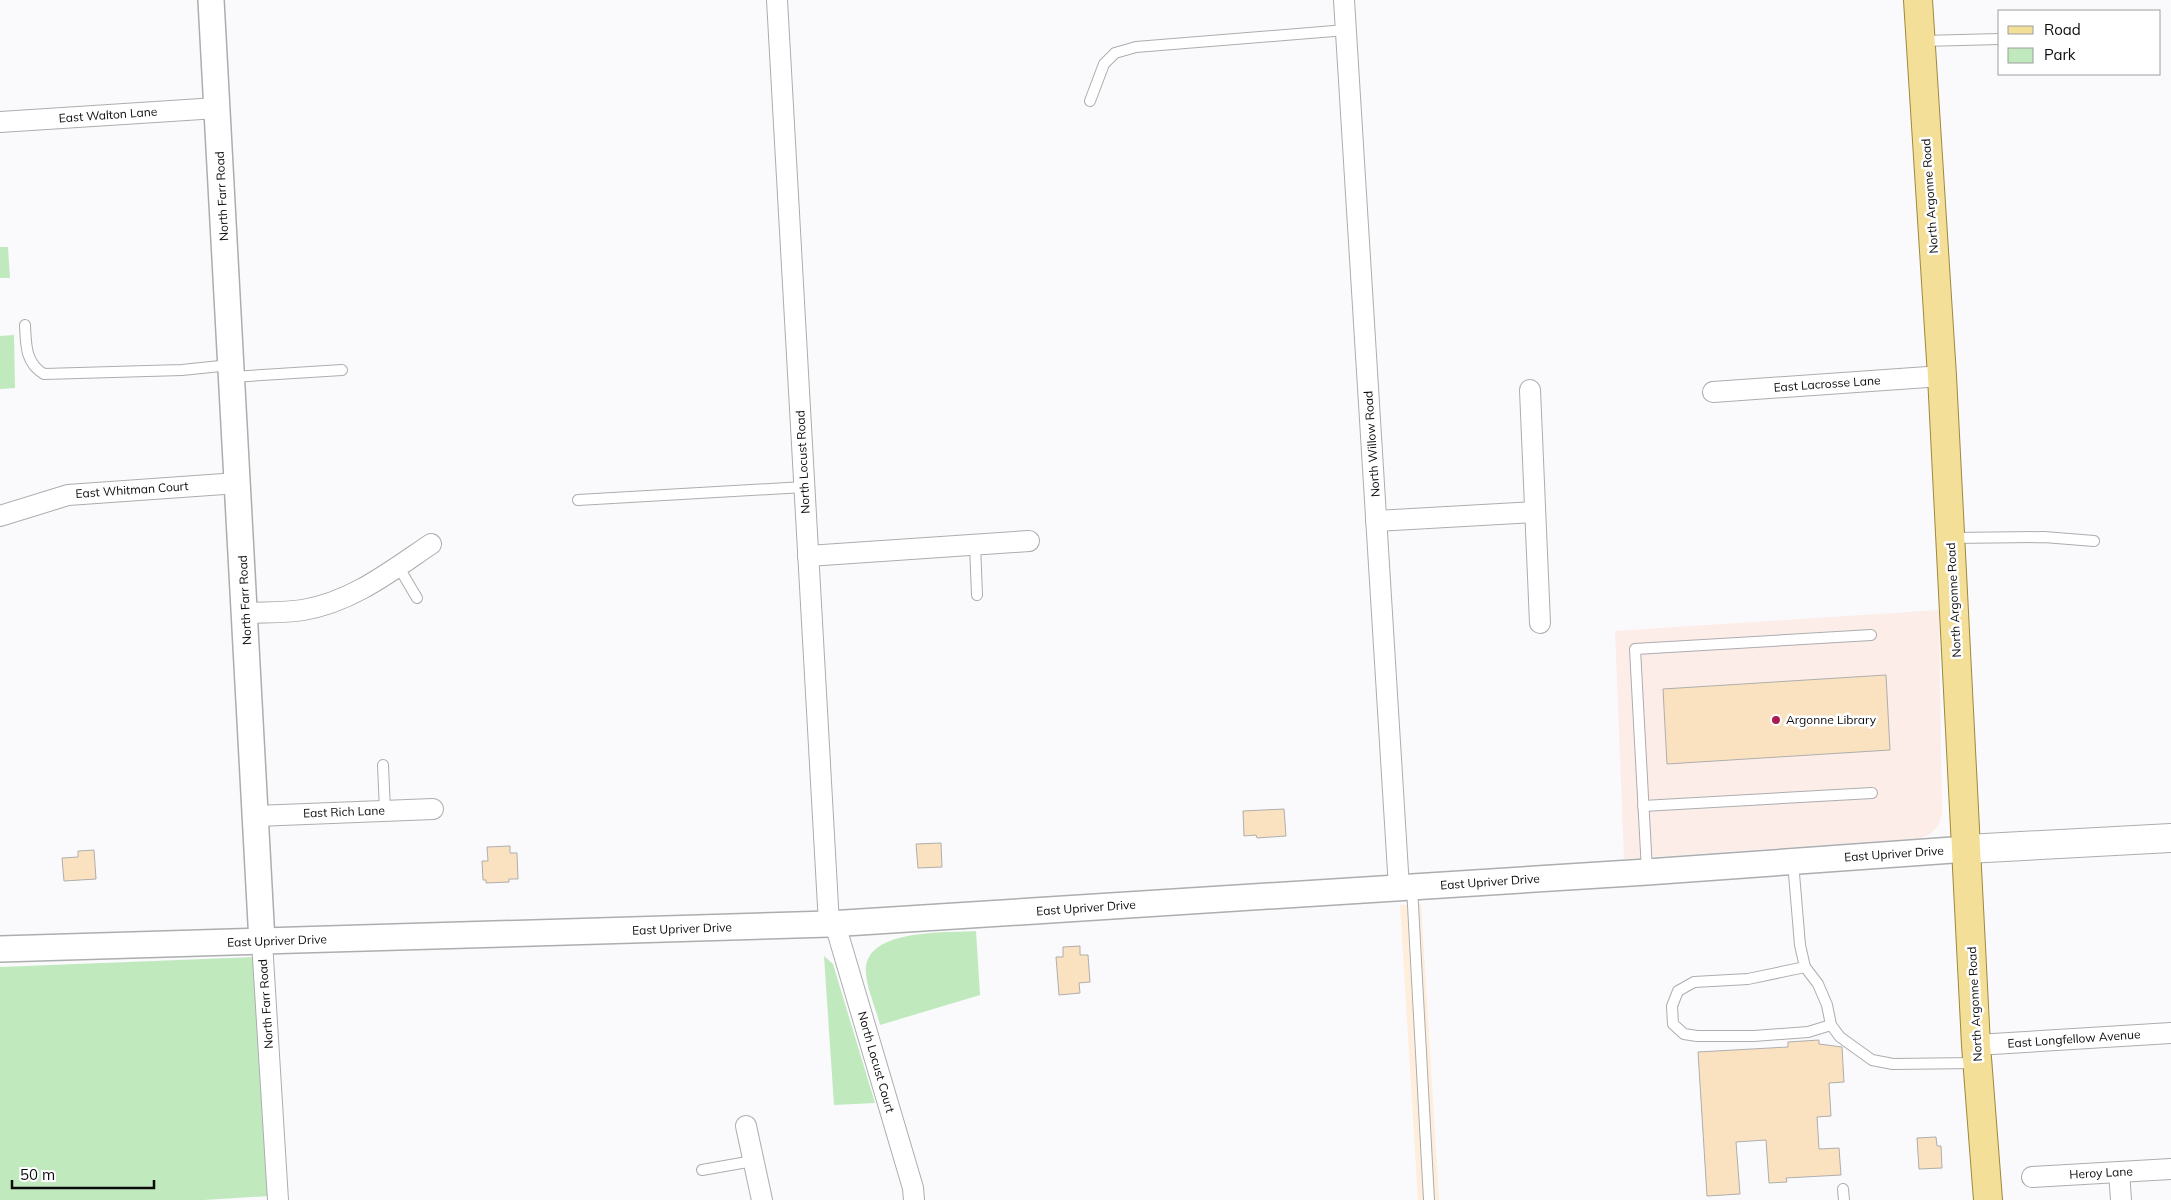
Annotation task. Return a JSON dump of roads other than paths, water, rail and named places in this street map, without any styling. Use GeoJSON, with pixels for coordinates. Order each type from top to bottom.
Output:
{"type":"FeatureCollection","features":[{"type":"Feature","properties":{"kind":"main road","name":"North Argonne Road"},"geometry":{"type":"LineString","coordinates":[[1918,0],[1942,376],[1977,1054],[1988,1200]]}},
{"type":"Feature","properties":{"kind":"main road","name":"East Upriver Drive"},"geometry":{"type":"LineString","coordinates":[[1967,849],[2171,838]]}},
{"type":"Feature","properties":{"kind":"street","name":"North Farr Road"},"geometry":{"type":"LineString","coordinates":[[211,0],[246,613],[262,942],[278,1200]]}},
{"type":"Feature","properties":{"kind":"street","name":"North Locust Road"},"geometry":{"type":"LineString","coordinates":[[777,0],[808,556],[832,924]]}},
{"type":"Feature","properties":{"kind":"street","name":"North Willow Road"},"geometry":{"type":"LineString","coordinates":[[1344,0],[1376,521],[1405,888]]}},
{"type":"Feature","properties":{"kind":"street","name":"East Walton Lane"},"geometry":{"type":"LineString","coordinates":[[0,122],[217,108]]}},
{"type":"Feature","properties":{"kind":"street","name":"East Lacrosse Lane"},"geometry":{"type":"LineString","coordinates":[[1713,392],[1942,376]]}},
{"type":"Feature","properties":{"kind":"street"},"geometry":{"type":"LineString","coordinates":[[1530,390],[1540,623]]}},
{"type":"Feature","properties":{"kind":"street","name":"East Whitman Court"},"geometry":{"type":"LineString","coordinates":[[0,516],[68,495],[238,483]]}},
{"type":"Feature","properties":{"kind":"street"},"geometry":{"type":"LineString","coordinates":[[1376,521],[1535,512]]}},
{"type":"Feature","properties":{"kind":"street"},"geometry":{"type":"LineString","coordinates":[[808,556],[1029,541]]}},
{"type":"Feature","properties":{"kind":"street"},"geometry":{"type":"LineString","coordinates":[[246,613],[303,610],[344,599],[369,586],[431,544]]}},
{"type":"Feature","properties":{"kind":"street","name":"East Rich Lane"},"geometry":{"type":"LineString","coordinates":[[256,816],[433,809]]}},
{"type":"Feature","properties":{"kind":"street","name":"East Upriver Drive"},"geometry":{"type":"LineString","coordinates":[[0,949],[832,924],[1405,888],[1967,849]]}},
{"type":"Feature","properties":{"kind":"street","name":"North Locust Court"},"geometry":{"type":"LineString","coordinates":[[832,924],[913,1188],[914,1200]]}},
{"type":"Feature","properties":{"kind":"street","name":"East Longfellow Avenue"},"geometry":{"type":"LineString","coordinates":[[1977,1054],[2171,1033]]}},
{"type":"Feature","properties":{"kind":"street"},"geometry":{"type":"LineString","coordinates":[[746,1126],[762,1200]]}},
{"type":"Feature","properties":{"kind":"street","name":"Heroy Lane"},"geometry":{"type":"LineString","coordinates":[[2032,1177],[2171,1169]]}},
{"type":"Feature","properties":{"kind":"street"},"geometry":{"type":"LineString","coordinates":[[2120,1172],[2121,1200]]}},
{"type":"Feature","properties":{"kind":"lane"},"geometry":{"type":"LineString","coordinates":[[1090,101],[1104,64],[1115,53],[1136,47],[1346,30]]}},
{"type":"Feature","properties":{"kind":"lane"},"geometry":{"type":"LineString","coordinates":[[1921,41],[1998,39]]}},
{"type":"Feature","properties":{"kind":"lane"},"geometry":{"type":"LineString","coordinates":[[25,325],[27,354],[36,369],[44,374],[182,370],[342,370]]}},
{"type":"Feature","properties":{"kind":"lane"},"geometry":{"type":"LineString","coordinates":[[578,500],[804,487]]}},
{"type":"Feature","properties":{"kind":"lane"},"geometry":{"type":"LineString","coordinates":[[1950,538],[2044,537],[2094,541]]}},
{"type":"Feature","properties":{"kind":"lane"},"geometry":{"type":"LineString","coordinates":[[975,545],[978,595]]}},
{"type":"Feature","properties":{"kind":"lane"},"geometry":{"type":"LineString","coordinates":[[398,566],[417,598]]}},
{"type":"Feature","properties":{"kind":"lane"},"geometry":{"type":"LineString","coordinates":[[1647,872],[1635,649],[1870,635]]}},
{"type":"Feature","properties":{"kind":"lane"},"geometry":{"type":"LineString","coordinates":[[382,765],[385,811]]}},
{"type":"Feature","properties":{"kind":"lane"},"geometry":{"type":"LineString","coordinates":[[1643,806],[1872,793]]}},
{"type":"Feature","properties":{"kind":"lane"},"geometry":{"type":"LineString","coordinates":[[1793,862],[1800,945],[1805,967],[1818,984],[1827,1005],[1831,1026],[1840,1037],[1872,1060],[1893,1064],[1977,1054]]}},
{"type":"Feature","properties":{"kind":"lane"},"geometry":{"type":"LineString","coordinates":[[1405,888],[1429,1200]]}},
{"type":"Feature","properties":{"kind":"lane"},"geometry":{"type":"LineString","coordinates":[[1805,967],[1748,979],[1694,982],[1678,991],[1672,1006],[1673,1024],[1684,1034],[1697,1036],[1754,1036],[1808,1032],[1831,1026]]}},
{"type":"Feature","properties":{"kind":"lane"},"geometry":{"type":"LineString","coordinates":[[702,1170],[753,1161]]}},
{"type":"Feature","properties":{"kind":"place","name":"Argonne Library"},"geometry":{"type":"Point","coordinates":[1776,720]}}]}
